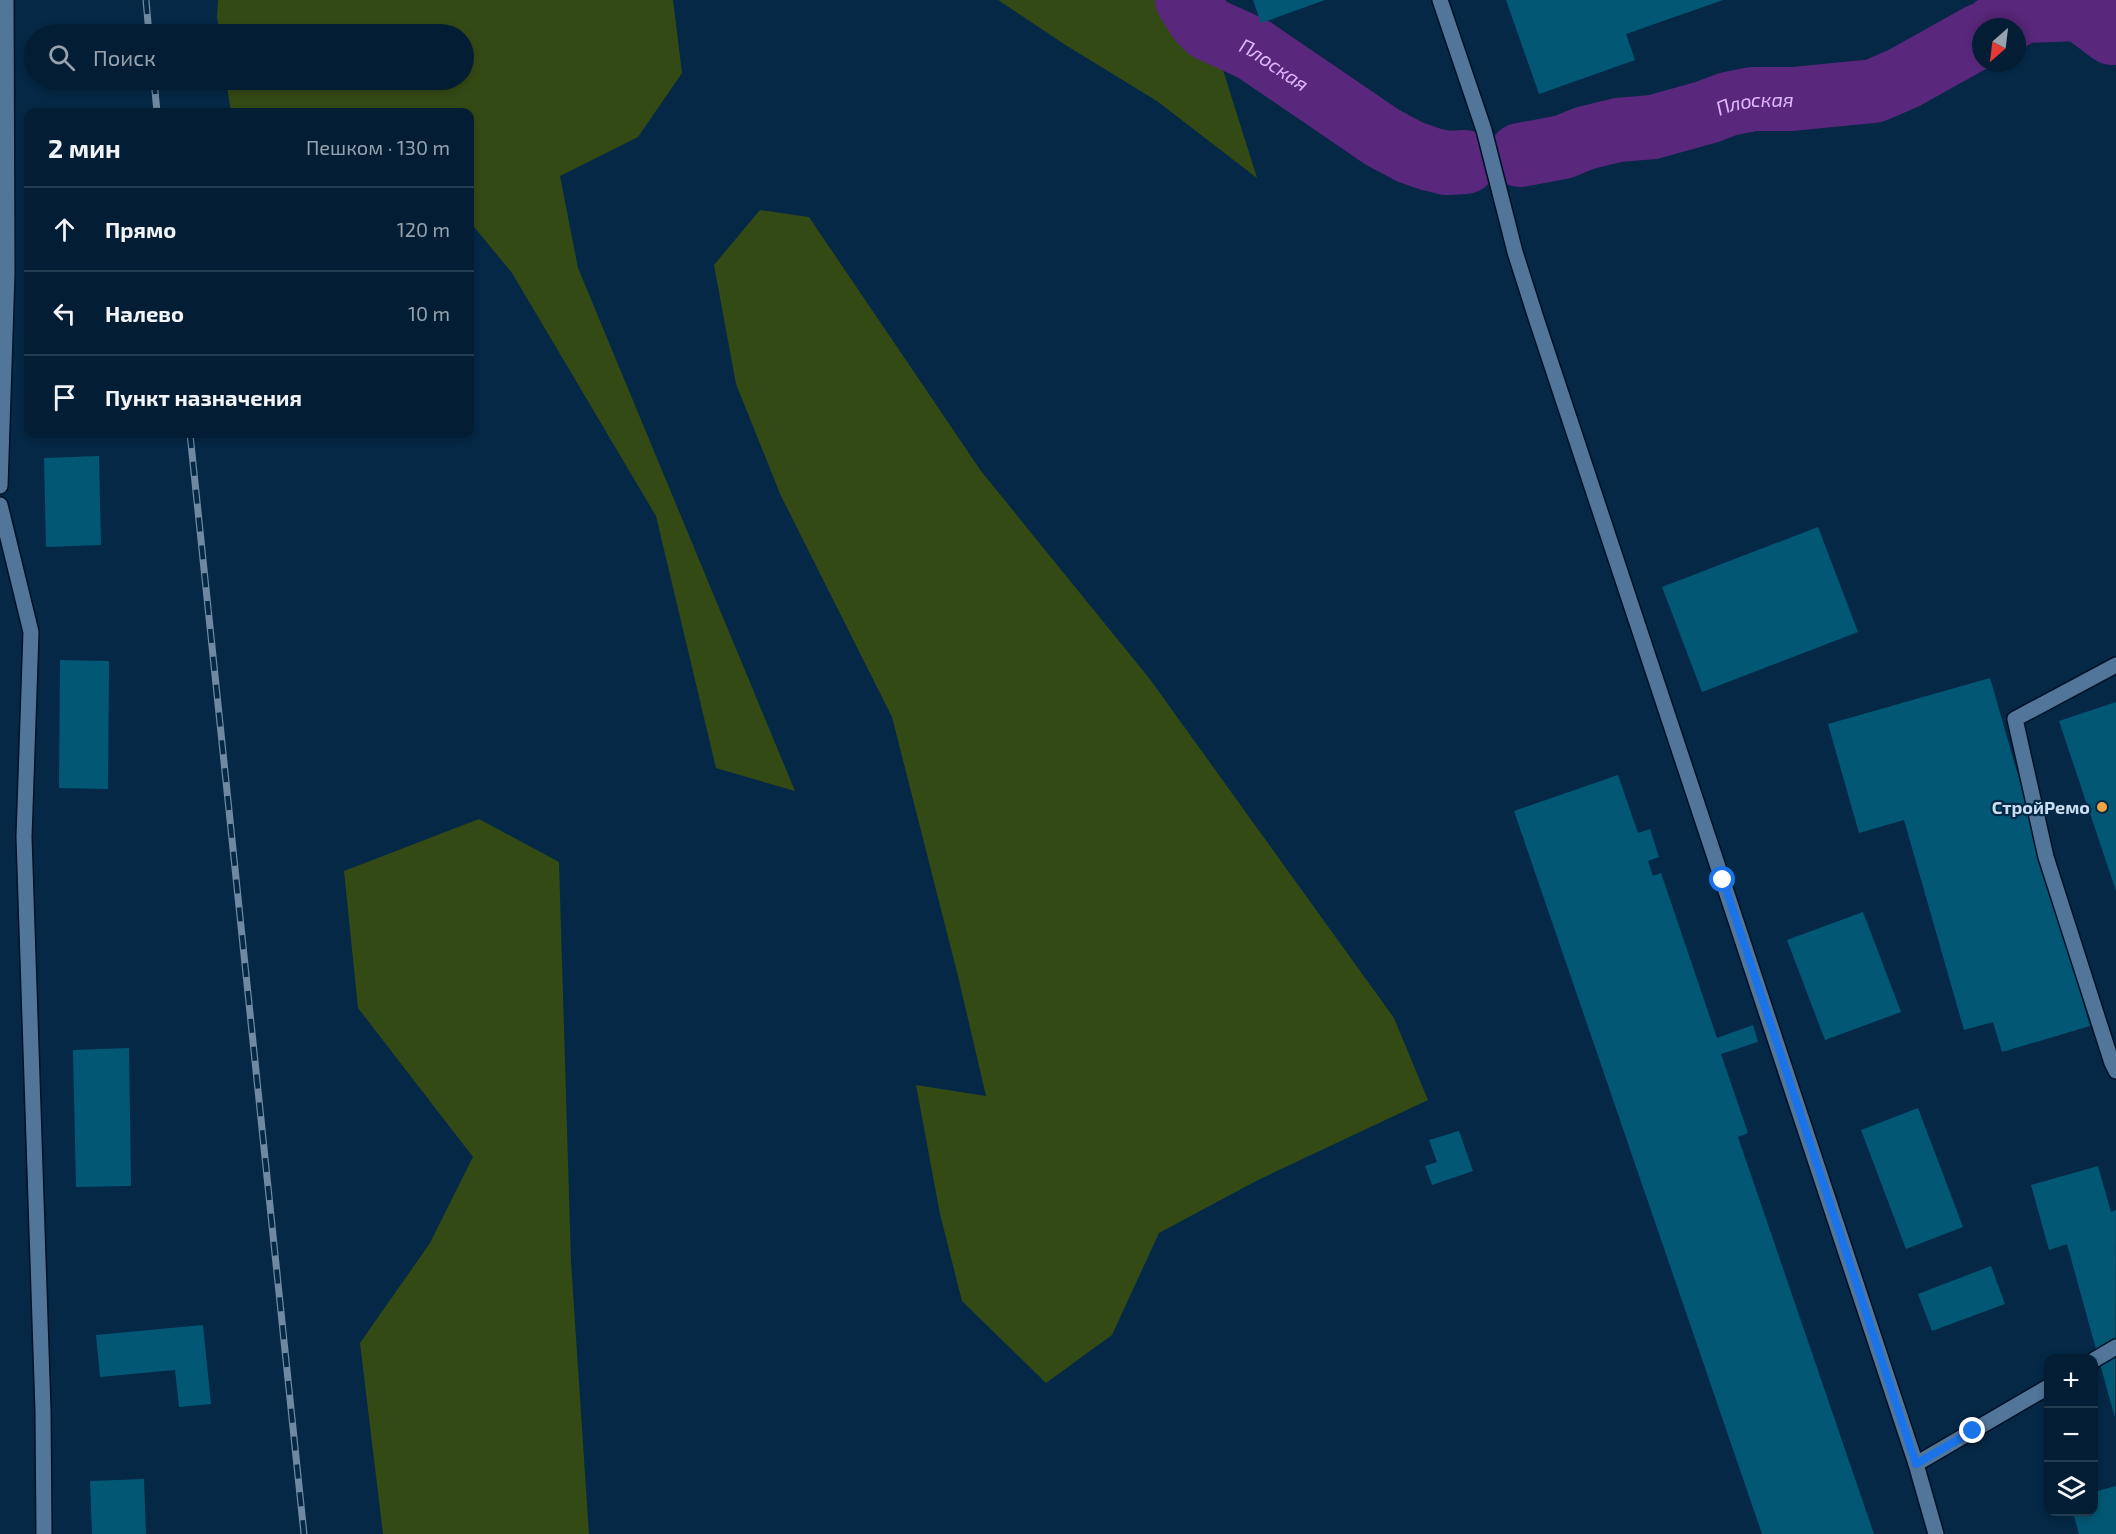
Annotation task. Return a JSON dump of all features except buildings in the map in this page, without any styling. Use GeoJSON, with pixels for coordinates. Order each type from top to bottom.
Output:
{"type":"FeatureCollection","features":[{"type":"Feature","properties":{"kind":"lane"},"geometry":{"type":"LineString","coordinates":[[0,486],[7,273],[6,0]]}},
{"type":"Feature","properties":{"kind":"lane"},"geometry":{"type":"LineString","coordinates":[[1440,0],[1484,130],[1515,252],[1536,318],[1916,1464],[1936,1534]]}},
{"type":"Feature","properties":{"kind":"lane"},"geometry":{"type":"LineString","coordinates":[[0,504],[31,632],[24,837],[43,1411],[44,1534]]}},
{"type":"Feature","properties":{"kind":"lane"},"geometry":{"type":"LineString","coordinates":[[2116,665],[2015,719],[2046,857],[2116,1071]]}},
{"type":"Feature","properties":{"kind":"lane"},"geometry":{"type":"LineString","coordinates":[[2098,1358],[2116,1347]]}},
{"type":"Feature","properties":{"kind":"lane"},"geometry":{"type":"LineString","coordinates":[[1916,1464],[2044,1390]]}},
{"type":"Feature","properties":{"kind":"green space"},"geometry":{"type":"Polygon","coordinates":[[[218,0],[673,0],[682,73],[638,137],[560,176],[578,268],[795,791],[716,768],[656,516],[512,273],[474,227],[474,108],[230,108],[228,90],[474,90],[474,24],[218,24],[218,0]]]}},
{"type":"Feature","properties":{"kind":"green space"},"geometry":{"type":"Polygon","coordinates":[[[998,0],[1201,0],[1257,178],[1157,101],[1067,46],[998,0]]]}},
{"type":"Feature","properties":{"kind":"green space"},"geometry":{"type":"Polygon","coordinates":[[[760,210],[809,217],[981,471],[1149,678],[1394,1018],[1428,1100],[1258,1180],[1159,1233],[1112,1335],[1046,1383],[962,1301],[940,1214],[916,1085],[986,1096],[958,976],[892,717],[781,496],[736,384],[714,265],[760,210]]]}},
{"type":"Feature","properties":{"kind":"green space"},"geometry":{"type":"Polygon","coordinates":[[[479,819],[559,862],[571,1262],[589,1534],[383,1534],[360,1343],[430,1243],[473,1157],[358,1008],[344,871],[479,819]]]}},
{"type":"Feature","properties":{"kind":"waterway","name":"Плоская"},"geometry":{"type":"LineString","coordinates":[[1187,0],[1199,19],[1209,29],[1253,49],[1382,137],[1410,152],[1430,159],[1446,163],[1465,162]]}},
{"type":"Feature","properties":{"kind":"waterway","name":"Плоская"},"geometry":{"type":"LineString","coordinates":[[2011,18],[2024,11],[2080,9],[2112,33]]}},
{"type":"Feature","properties":{"kind":"waterway","name":"Плоская"},"geometry":{"type":"LineString","coordinates":[[1520,155],[1563,147],[1585,138],[1618,130],[1653,127],[1728,104],[1753,99],[1792,99],[1874,91],[1904,78],[1972,40]]}},
{"type":"Feature","properties":{"kind":"railway"},"geometry":{"type":"LineString","coordinates":[[146,0],[148,24]]}},
{"type":"Feature","properties":{"kind":"railway"},"geometry":{"type":"LineString","coordinates":[[155,90],[157,108]]}},
{"type":"Feature","properties":{"kind":"railway"},"geometry":{"type":"LineString","coordinates":[[190,438],[304,1534]]}},
{"type":"Feature","properties":{"kind":"place","name":"СтройРемо"},"geometry":{"type":"Point","coordinates":[2102,807]}},
{"type":"Feature","properties":{"kind":"route"},"geometry":{"type":"LineString","coordinates":[[1723,880],[1916,1464],[1973,1431]]}}]}
